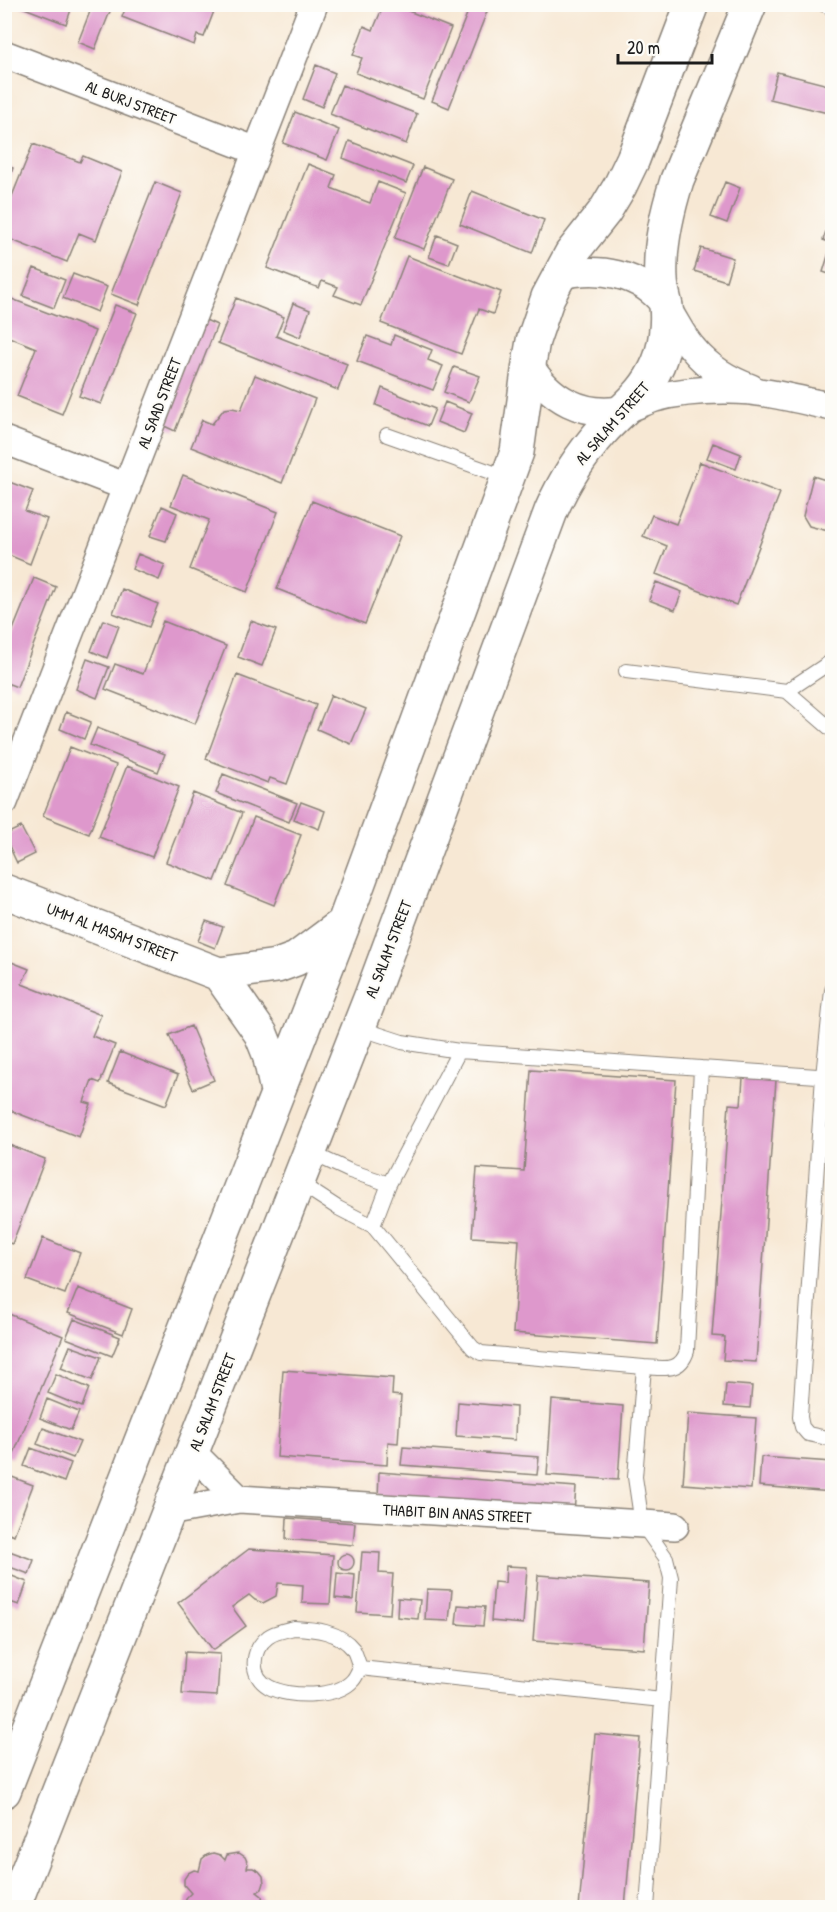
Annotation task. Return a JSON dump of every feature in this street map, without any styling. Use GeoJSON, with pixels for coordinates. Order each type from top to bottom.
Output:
{"type":"FeatureCollection","features":[{"type":"Feature","properties":{"kind":"main road"},"geometry":{"type":"LineString","coordinates":[[4,1791],[344,923],[517,452],[529,363],[540,319],[558,276],[571,254],[620,186],[633,159],[692,4]]}},
{"type":"Feature","properties":{"kind":"main road","name":"AL SALAM STREET"},"geometry":{"type":"LineString","coordinates":[[13,1908],[358,1028],[560,489],[586,450],[645,388],[659,363],[666,336],[666,308],[660,280],[663,233],[669,206],[677,180],[750,4]]}},
{"type":"Feature","properties":{"kind":"main road","name":"UMM AL MASAM STREET"},"geometry":{"type":"LineString","coordinates":[[4,891],[219,974],[277,966],[296,959],[344,923]]}},
{"type":"Feature","properties":{"kind":"main road"},"geometry":{"type":"LineString","coordinates":[[219,974],[261,1034],[269,1054],[277,1091]]}},
{"type":"Feature","properties":{"kind":"street","name":"AL SAAD STREET"},"geometry":{"type":"LineString","coordinates":[[4,802],[314,4]]}},
{"type":"Feature","properties":{"kind":"street","name":"AL BURJ STREET"},"geometry":{"type":"LineString","coordinates":[[4,54],[257,151]]}},
{"type":"Feature","properties":{"kind":"street"},"geometry":{"type":"LineString","coordinates":[[558,276],[591,270],[622,275],[639,283],[654,294],[666,308],[678,331],[694,351],[734,382],[757,391],[832,407]]}},
{"type":"Feature","properties":{"kind":"street"},"geometry":{"type":"LineString","coordinates":[[529,363],[536,377],[546,389],[573,406],[591,411],[627,408],[655,398],[689,392],[757,391]]}},
{"type":"Feature","properties":{"kind":"street"},"geometry":{"type":"LineString","coordinates":[[4,440],[127,488]]}},
{"type":"Feature","properties":{"kind":"street"},"geometry":{"type":"LineString","coordinates":[[192,1452],[239,1499]]}},
{"type":"Feature","properties":{"kind":"street","name":"THABIT BIN ANAS STREET"},"geometry":{"type":"LineString","coordinates":[[168,1512],[239,1499],[675,1526]]}},
{"type":"Feature","properties":{"kind":"lane"},"geometry":{"type":"LineString","coordinates":[[823,4],[832,8]]}},
{"type":"Feature","properties":{"kind":"lane"},"geometry":{"type":"LineString","coordinates":[[387,435],[507,478]]}},
{"type":"Feature","properties":{"kind":"lane"},"geometry":{"type":"LineString","coordinates":[[787,691],[832,661]]}},
{"type":"Feature","properties":{"kind":"lane"},"geometry":{"type":"LineString","coordinates":[[626,671],[787,691],[832,730]]}},
{"type":"Feature","properties":{"kind":"lane"},"geometry":{"type":"LineString","coordinates":[[832,990],[828,1077],[800,1417],[802,1427],[808,1434],[832,1438]]}},
{"type":"Feature","properties":{"kind":"lane"},"geometry":{"type":"LineString","coordinates":[[358,1028],[402,1042],[459,1051],[828,1077]]}},
{"type":"Feature","properties":{"kind":"lane"},"geometry":{"type":"LineString","coordinates":[[373,1226],[389,1184],[459,1051]]}},
{"type":"Feature","properties":{"kind":"lane"},"geometry":{"type":"LineString","coordinates":[[298,1182],[338,1208],[373,1226],[477,1351],[486,1354],[644,1367],[676,1366],[684,1360],[687,1351],[701,1068]]}},
{"type":"Feature","properties":{"kind":"lane"},"geometry":{"type":"LineString","coordinates":[[309,1152],[350,1171],[389,1184]]}},
{"type":"Feature","properties":{"kind":"lane"},"geometry":{"type":"LineString","coordinates":[[644,1367],[635,1477],[642,1524],[666,1558],[671,1578],[647,1908]]}},
{"type":"Feature","properties":{"kind":"lane"},"geometry":{"type":"LineString","coordinates":[[294,1628],[314,1629],[337,1636],[353,1650],[360,1668],[353,1681],[332,1692],[304,1695],[269,1687],[256,1675],[254,1661],[258,1647],[269,1635],[294,1628]]}},
{"type":"Feature","properties":{"kind":"lane"},"geometry":{"type":"LineString","coordinates":[[360,1668],[662,1700]]}},
{"type":"Feature","properties":{"kind":"building"},"geometry":{"type":"Polygon","coordinates":[[[14,4],[73,4],[66,24],[14,4]]]}},
{"type":"Feature","properties":{"kind":"building"},"geometry":{"type":"Polygon","coordinates":[[[93,4],[113,4],[95,49],[78,42],[93,4]]]}},
{"type":"Feature","properties":{"kind":"building"},"geometry":{"type":"Polygon","coordinates":[[[127,4],[214,4],[216,6],[204,37],[197,35],[194,45],[122,17],[127,4]]]}},
{"type":"Feature","properties":{"kind":"building"},"geometry":{"type":"Polygon","coordinates":[[[384,4],[391,4],[451,28],[423,99],[356,73],[362,58],[353,55],[364,26],[373,30],[384,4]]]}},
{"type":"Feature","properties":{"kind":"building"},"geometry":{"type":"Polygon","coordinates":[[[471,4],[490,4],[449,108],[432,101],[471,4]]]}},
{"type":"Feature","properties":{"kind":"building"},"geometry":{"type":"Polygon","coordinates":[[[316,65],[335,73],[322,107],[303,99],[316,65]]]}},
{"type":"Feature","properties":{"kind":"building"},"geometry":{"type":"Polygon","coordinates":[[[777,72],[832,86],[832,114],[770,99],[777,72]]]}},
{"type":"Feature","properties":{"kind":"building"},"geometry":{"type":"Polygon","coordinates":[[[342,85],[417,114],[406,144],[330,114],[342,85]]]}},
{"type":"Feature","properties":{"kind":"building"},"geometry":{"type":"Polygon","coordinates":[[[295,112],[339,130],[327,160],[283,143],[295,112]]]}},
{"type":"Feature","properties":{"kind":"building"},"geometry":{"type":"Polygon","coordinates":[[[349,141],[413,166],[406,183],[343,158],[349,141]]]}},
{"type":"Feature","properties":{"kind":"building"},"geometry":{"type":"Polygon","coordinates":[[[33,144],[80,162],[83,156],[122,172],[96,240],[79,233],[67,262],[4,237],[4,216],[33,144]]]}},
{"type":"Feature","properties":{"kind":"building"},"geometry":{"type":"Polygon","coordinates":[[[308,164],[336,175],[331,188],[370,203],[378,182],[406,193],[361,305],[334,295],[338,287],[322,281],[319,288],[267,268],[308,164]]]}},
{"type":"Feature","properties":{"kind":"building"},"geometry":{"type":"Polygon","coordinates":[[[4,165],[13,168],[5,191],[4,191],[4,165]]]}},
{"type":"Feature","properties":{"kind":"building"},"geometry":{"type":"Polygon","coordinates":[[[423,167],[452,179],[424,249],[395,238],[423,167]]]}},
{"type":"Feature","properties":{"kind":"building"},"geometry":{"type":"Polygon","coordinates":[[[155,182],[182,193],[139,305],[111,294],[155,182]]]}},
{"type":"Feature","properties":{"kind":"building"},"geometry":{"type":"Polygon","coordinates":[[[725,182],[740,188],[727,223],[711,217],[725,182]]]}},
{"type":"Feature","properties":{"kind":"building"},"geometry":{"type":"Polygon","coordinates":[[[472,191],[544,220],[532,253],[460,224],[472,191]]]}},
{"type":"Feature","properties":{"kind":"building"},"geometry":{"type":"Polygon","coordinates":[[[832,218],[832,243],[823,240],[832,218]]]}},
{"type":"Feature","properties":{"kind":"building"},"geometry":{"type":"Polygon","coordinates":[[[437,235],[457,243],[449,264],[429,257],[437,235]]]}},
{"type":"Feature","properties":{"kind":"building"},"geometry":{"type":"Polygon","coordinates":[[[832,243],[832,275],[823,272],[832,243]]]}},
{"type":"Feature","properties":{"kind":"building"},"geometry":{"type":"Polygon","coordinates":[[[701,248],[733,258],[726,281],[694,271],[701,248]]]}},
{"type":"Feature","properties":{"kind":"building"},"geometry":{"type":"Polygon","coordinates":[[[407,256],[501,292],[493,314],[479,309],[461,354],[381,323],[407,256]]]}},
{"type":"Feature","properties":{"kind":"building"},"geometry":{"type":"Polygon","coordinates":[[[34,268],[65,280],[54,308],[23,296],[34,268]]]}},
{"type":"Feature","properties":{"kind":"building"},"geometry":{"type":"Polygon","coordinates":[[[73,274],[107,287],[97,312],[63,298],[73,274]]]}},
{"type":"Feature","properties":{"kind":"building"},"geometry":{"type":"Polygon","coordinates":[[[4,296],[95,331],[62,414],[17,396],[36,348],[4,335],[4,296]]]}},
{"type":"Feature","properties":{"kind":"building"},"geometry":{"type":"Polygon","coordinates":[[[236,298],[284,317],[276,336],[347,364],[338,390],[218,343],[236,298]]]}},
{"type":"Feature","properties":{"kind":"building"},"geometry":{"type":"Polygon","coordinates":[[[293,303],[310,310],[300,337],[283,330],[293,303]]]}},
{"type":"Feature","properties":{"kind":"building"},"geometry":{"type":"Polygon","coordinates":[[[115,305],[137,313],[101,404],[79,396],[115,305]]]}},
{"type":"Feature","properties":{"kind":"building"},"geometry":{"type":"Polygon","coordinates":[[[201,318],[217,325],[175,431],[160,424],[201,318]]]}},
{"type":"Feature","properties":{"kind":"building"},"geometry":{"type":"Polygon","coordinates":[[[394,335],[432,350],[428,360],[443,366],[433,390],[357,361],[367,336],[391,345],[394,335]]]}},
{"type":"Feature","properties":{"kind":"building"},"geometry":{"type":"Polygon","coordinates":[[[454,367],[480,376],[469,402],[444,392],[454,367]]]}},
{"type":"Feature","properties":{"kind":"building"},"geometry":{"type":"Polygon","coordinates":[[[255,375],[315,399],[282,483],[191,447],[202,420],[212,424],[224,409],[241,410],[255,375]]]}},
{"type":"Feature","properties":{"kind":"building"},"geometry":{"type":"Polygon","coordinates":[[[382,388],[435,409],[428,426],[376,405],[382,388]]]}},
{"type":"Feature","properties":{"kind":"building"},"geometry":{"type":"Polygon","coordinates":[[[445,402],[472,413],[464,433],[437,422],[445,402]]]}},
{"type":"Feature","properties":{"kind":"building"},"geometry":{"type":"Polygon","coordinates":[[[713,443],[741,454],[736,469],[707,458],[713,443]]]}},
{"type":"Feature","properties":{"kind":"building"},"geometry":{"type":"Polygon","coordinates":[[[700,462],[780,493],[736,605],[656,574],[667,546],[643,536],[652,515],[676,524],[700,462]]]}},
{"type":"Feature","properties":{"kind":"building"},"geometry":{"type":"Polygon","coordinates":[[[183,475],[278,512],[247,592],[190,569],[209,520],[171,505],[183,475]]]}},
{"type":"Feature","properties":{"kind":"building"},"geometry":{"type":"Polygon","coordinates":[[[813,476],[832,482],[832,532],[809,526],[803,516],[813,476]]]}},
{"type":"Feature","properties":{"kind":"building"},"geometry":{"type":"Polygon","coordinates":[[[4,480],[33,491],[25,511],[47,519],[30,564],[4,553],[4,480]]]}},
{"type":"Feature","properties":{"kind":"building"},"geometry":{"type":"Polygon","coordinates":[[[312,501],[400,536],[365,624],[277,589],[312,501]]]}},
{"type":"Feature","properties":{"kind":"building"},"geometry":{"type":"Polygon","coordinates":[[[162,506],[177,513],[166,541],[150,536],[162,506]]]}},
{"type":"Feature","properties":{"kind":"building"},"geometry":{"type":"Polygon","coordinates":[[[138,554],[165,565],[159,580],[132,569],[138,554]]]}},
{"type":"Feature","properties":{"kind":"building"},"geometry":{"type":"Polygon","coordinates":[[[34,578],[56,587],[17,687],[4,682],[4,652],[34,578]]]}},
{"type":"Feature","properties":{"kind":"building"},"geometry":{"type":"Polygon","coordinates":[[[656,582],[682,592],[675,610],[649,600],[656,582]]]}},
{"type":"Feature","properties":{"kind":"building"},"geometry":{"type":"Polygon","coordinates":[[[122,589],[158,604],[149,627],[113,613],[122,589]]]}},
{"type":"Feature","properties":{"kind":"building"},"geometry":{"type":"Polygon","coordinates":[[[103,620],[119,626],[107,658],[91,651],[103,620]]]}},
{"type":"Feature","properties":{"kind":"building"},"geometry":{"type":"Polygon","coordinates":[[[163,621],[226,646],[195,724],[105,689],[115,664],[143,674],[163,621]]]}},
{"type":"Feature","properties":{"kind":"building"},"geometry":{"type":"Polygon","coordinates":[[[251,621],[276,630],[262,666],[238,657],[251,621]]]}},
{"type":"Feature","properties":{"kind":"building"},"geometry":{"type":"Polygon","coordinates":[[[87,659],[109,667],[97,698],[76,689],[87,659]]]}},
{"type":"Feature","properties":{"kind":"building"},"geometry":{"type":"Polygon","coordinates":[[[237,675],[316,705],[287,784],[270,778],[268,783],[206,759],[237,675]]]}},
{"type":"Feature","properties":{"kind":"building"},"geometry":{"type":"Polygon","coordinates":[[[331,695],[366,709],[351,744],[317,729],[331,695]]]}},
{"type":"Feature","properties":{"kind":"building"},"geometry":{"type":"Polygon","coordinates":[[[66,712],[91,722],[84,739],[60,729],[66,712]]]}},
{"type":"Feature","properties":{"kind":"building"},"geometry":{"type":"Polygon","coordinates":[[[97,728],[165,754],[158,772],[90,745],[97,728]]]}},
{"type":"Feature","properties":{"kind":"building"},"geometry":{"type":"Polygon","coordinates":[[[70,747],[116,765],[89,834],[43,816],[70,747]]]}},
{"type":"Feature","properties":{"kind":"building"},"geometry":{"type":"Polygon","coordinates":[[[127,766],[179,787],[152,857],[99,837],[127,766]]]}},
{"type":"Feature","properties":{"kind":"building"},"geometry":{"type":"Polygon","coordinates":[[[223,774],[297,803],[289,822],[216,793],[223,774]]]}},
{"type":"Feature","properties":{"kind":"building"},"geometry":{"type":"Polygon","coordinates":[[[193,793],[242,813],[215,881],[166,862],[193,793]]]}},
{"type":"Feature","properties":{"kind":"building"},"geometry":{"type":"Polygon","coordinates":[[[301,802],[325,811],[319,829],[294,819],[301,802]]]}},
{"type":"Feature","properties":{"kind":"building"},"geometry":{"type":"Polygon","coordinates":[[[254,817],[301,835],[274,905],[227,886],[254,817]]]}},
{"type":"Feature","properties":{"kind":"building"},"geometry":{"type":"Polygon","coordinates":[[[21,827],[35,854],[17,863],[4,835],[21,827]]]}},
{"type":"Feature","properties":{"kind":"building"},"geometry":{"type":"Polygon","coordinates":[[[206,921],[223,927],[215,948],[198,941],[206,921]]]}},
{"type":"Feature","properties":{"kind":"building"},"geometry":{"type":"Polygon","coordinates":[[[4,959],[29,969],[22,984],[101,1015],[92,1036],[115,1045],[100,1083],[92,1080],[84,1102],[91,1104],[79,1137],[4,1108],[4,959]]]}},
{"type":"Feature","properties":{"kind":"building"},"geometry":{"type":"Polygon","coordinates":[[[191,1026],[214,1080],[193,1089],[169,1035],[191,1026]]]}},
{"type":"Feature","properties":{"kind":"building"},"geometry":{"type":"Polygon","coordinates":[[[120,1052],[178,1075],[166,1105],[108,1083],[120,1052]]]}},
{"type":"Feature","properties":{"kind":"building"},"geometry":{"type":"Polygon","coordinates":[[[531,1070],[676,1080],[657,1344],[513,1333],[519,1240],[472,1237],[477,1168],[524,1171],[531,1070]]]}},
{"type":"Feature","properties":{"kind":"building"},"geometry":{"type":"Polygon","coordinates":[[[743,1078],[776,1080],[756,1362],[723,1360],[725,1337],[712,1336],[729,1104],[741,1105],[743,1078]]]}},
{"type":"Feature","properties":{"kind":"building"},"geometry":{"type":"Polygon","coordinates":[[[4,1143],[45,1159],[12,1244],[4,1241],[4,1143]]]}},
{"type":"Feature","properties":{"kind":"building"},"geometry":{"type":"Polygon","coordinates":[[[43,1238],[80,1253],[65,1294],[27,1280],[43,1238]]]}},
{"type":"Feature","properties":{"kind":"building"},"geometry":{"type":"Polygon","coordinates":[[[78,1288],[132,1309],[123,1334],[68,1313],[78,1288]]]}},
{"type":"Feature","properties":{"kind":"building"},"geometry":{"type":"Polygon","coordinates":[[[4,1312],[63,1336],[12,1458],[4,1455],[4,1312]]]}},
{"type":"Feature","properties":{"kind":"building"},"geometry":{"type":"Polygon","coordinates":[[[74,1319],[120,1337],[112,1356],[66,1338],[74,1319]]]}},
{"type":"Feature","properties":{"kind":"building"},"geometry":{"type":"Polygon","coordinates":[[[70,1346],[101,1357],[92,1380],[61,1368],[70,1346]]]}},
{"type":"Feature","properties":{"kind":"building"},"geometry":{"type":"Polygon","coordinates":[[[283,1370],[393,1378],[392,1395],[401,1396],[398,1443],[388,1442],[387,1465],[277,1457],[283,1370]]]}},
{"type":"Feature","properties":{"kind":"building"},"geometry":{"type":"Polygon","coordinates":[[[56,1374],[89,1388],[82,1407],[48,1393],[56,1374]]]}},
{"type":"Feature","properties":{"kind":"building"},"geometry":{"type":"Polygon","coordinates":[[[726,1384],[752,1386],[750,1408],[724,1406],[726,1384]]]}},
{"type":"Feature","properties":{"kind":"building"},"geometry":{"type":"Polygon","coordinates":[[[47,1399],[79,1412],[71,1430],[40,1418],[47,1399]]]}},
{"type":"Feature","properties":{"kind":"building"},"geometry":{"type":"Polygon","coordinates":[[[552,1400],[623,1406],[618,1480],[547,1475],[552,1400]]]}},
{"type":"Feature","properties":{"kind":"building"},"geometry":{"type":"Polygon","coordinates":[[[458,1402],[516,1407],[515,1440],[456,1436],[458,1402]]]}},
{"type":"Feature","properties":{"kind":"building"},"geometry":{"type":"Polygon","coordinates":[[[688,1413],[756,1418],[751,1489],[683,1484],[688,1413]]]}},
{"type":"Feature","properties":{"kind":"building"},"geometry":{"type":"Polygon","coordinates":[[[43,1428],[80,1442],[73,1458],[37,1444],[43,1428]]]}},
{"type":"Feature","properties":{"kind":"building"},"geometry":{"type":"Polygon","coordinates":[[[403,1447],[539,1457],[537,1475],[401,1465],[403,1447]]]}},
{"type":"Feature","properties":{"kind":"building"},"geometry":{"type":"Polygon","coordinates":[[[31,1448],[71,1463],[64,1482],[24,1466],[31,1448]]]}},
{"type":"Feature","properties":{"kind":"building"},"geometry":{"type":"Polygon","coordinates":[[[761,1457],[832,1462],[832,1492],[759,1486],[761,1457]]]}},
{"type":"Feature","properties":{"kind":"building"},"geometry":{"type":"Polygon","coordinates":[[[379,1472],[576,1487],[574,1513],[378,1498],[379,1472]]]}},
{"type":"Feature","properties":{"kind":"building"},"geometry":{"type":"Polygon","coordinates":[[[4,1474],[33,1485],[14,1535],[4,1531],[4,1474]]]}},
{"type":"Feature","properties":{"kind":"building"},"geometry":{"type":"Polygon","coordinates":[[[287,1518],[355,1523],[353,1545],[286,1539],[287,1518]]]}},
{"type":"Feature","properties":{"kind":"building"},"geometry":{"type":"Polygon","coordinates":[[[4,1549],[34,1560],[29,1574],[4,1565],[4,1549]]]}},
{"type":"Feature","properties":{"kind":"building"},"geometry":{"type":"Polygon","coordinates":[[[249,1549],[333,1555],[330,1604],[302,1603],[303,1585],[278,1583],[276,1596],[263,1603],[249,1595],[232,1607],[246,1626],[213,1650],[178,1603],[249,1549]]]}},
{"type":"Feature","properties":{"kind":"building"},"geometry":{"type":"Polygon","coordinates":[[[362,1552],[380,1553],[379,1573],[393,1574],[390,1614],[357,1612],[362,1552]]]}},
{"type":"Feature","properties":{"kind":"building"},"geometry":{"type":"Polygon","coordinates":[[[343,1554],[349,1554],[354,1562],[352,1568],[343,1570],[338,1565],[338,1559],[343,1554]]]}},
{"type":"Feature","properties":{"kind":"building"},"geometry":{"type":"Polygon","coordinates":[[[506,1566],[527,1567],[523,1624],[491,1621],[494,1582],[505,1583],[506,1566]]]}},
{"type":"Feature","properties":{"kind":"building"},"geometry":{"type":"Polygon","coordinates":[[[337,1573],[355,1575],[353,1600],[335,1598],[337,1573]]]}},
{"type":"Feature","properties":{"kind":"building"},"geometry":{"type":"Polygon","coordinates":[[[7,1574],[27,1582],[19,1605],[4,1600],[4,1581],[7,1574]]]}},
{"type":"Feature","properties":{"kind":"building"},"geometry":{"type":"Polygon","coordinates":[[[538,1575],[649,1583],[644,1649],[533,1641],[538,1575]]]}},
{"type":"Feature","properties":{"kind":"building"},"geometry":{"type":"Polygon","coordinates":[[[427,1589],[452,1590],[449,1621],[425,1620],[427,1589]]]}},
{"type":"Feature","properties":{"kind":"building"},"geometry":{"type":"Polygon","coordinates":[[[398,1598],[420,1600],[418,1619],[397,1617],[398,1598]]]}},
{"type":"Feature","properties":{"kind":"building"},"geometry":{"type":"Polygon","coordinates":[[[458,1605],[485,1607],[483,1626],[456,1624],[458,1605]]]}},
{"type":"Feature","properties":{"kind":"building"},"geometry":{"type":"Polygon","coordinates":[[[185,1652],[220,1654],[217,1696],[182,1694],[185,1652]]]}},
{"type":"Feature","properties":{"kind":"building"},"geometry":{"type":"Polygon","coordinates":[[[595,1734],[640,1738],[625,1908],[579,1908],[595,1734]]]}},
{"type":"Feature","properties":{"kind":"building"},"geometry":{"type":"Polygon","coordinates":[[[213,1853],[225,1860],[227,1855],[239,1853],[245,1857],[247,1868],[259,1871],[264,1883],[262,1889],[257,1892],[262,1896],[264,1908],[185,1908],[186,1898],[191,1893],[184,1885],[184,1879],[188,1873],[194,1870],[199,1871],[202,1859],[213,1853]]]}}]}
